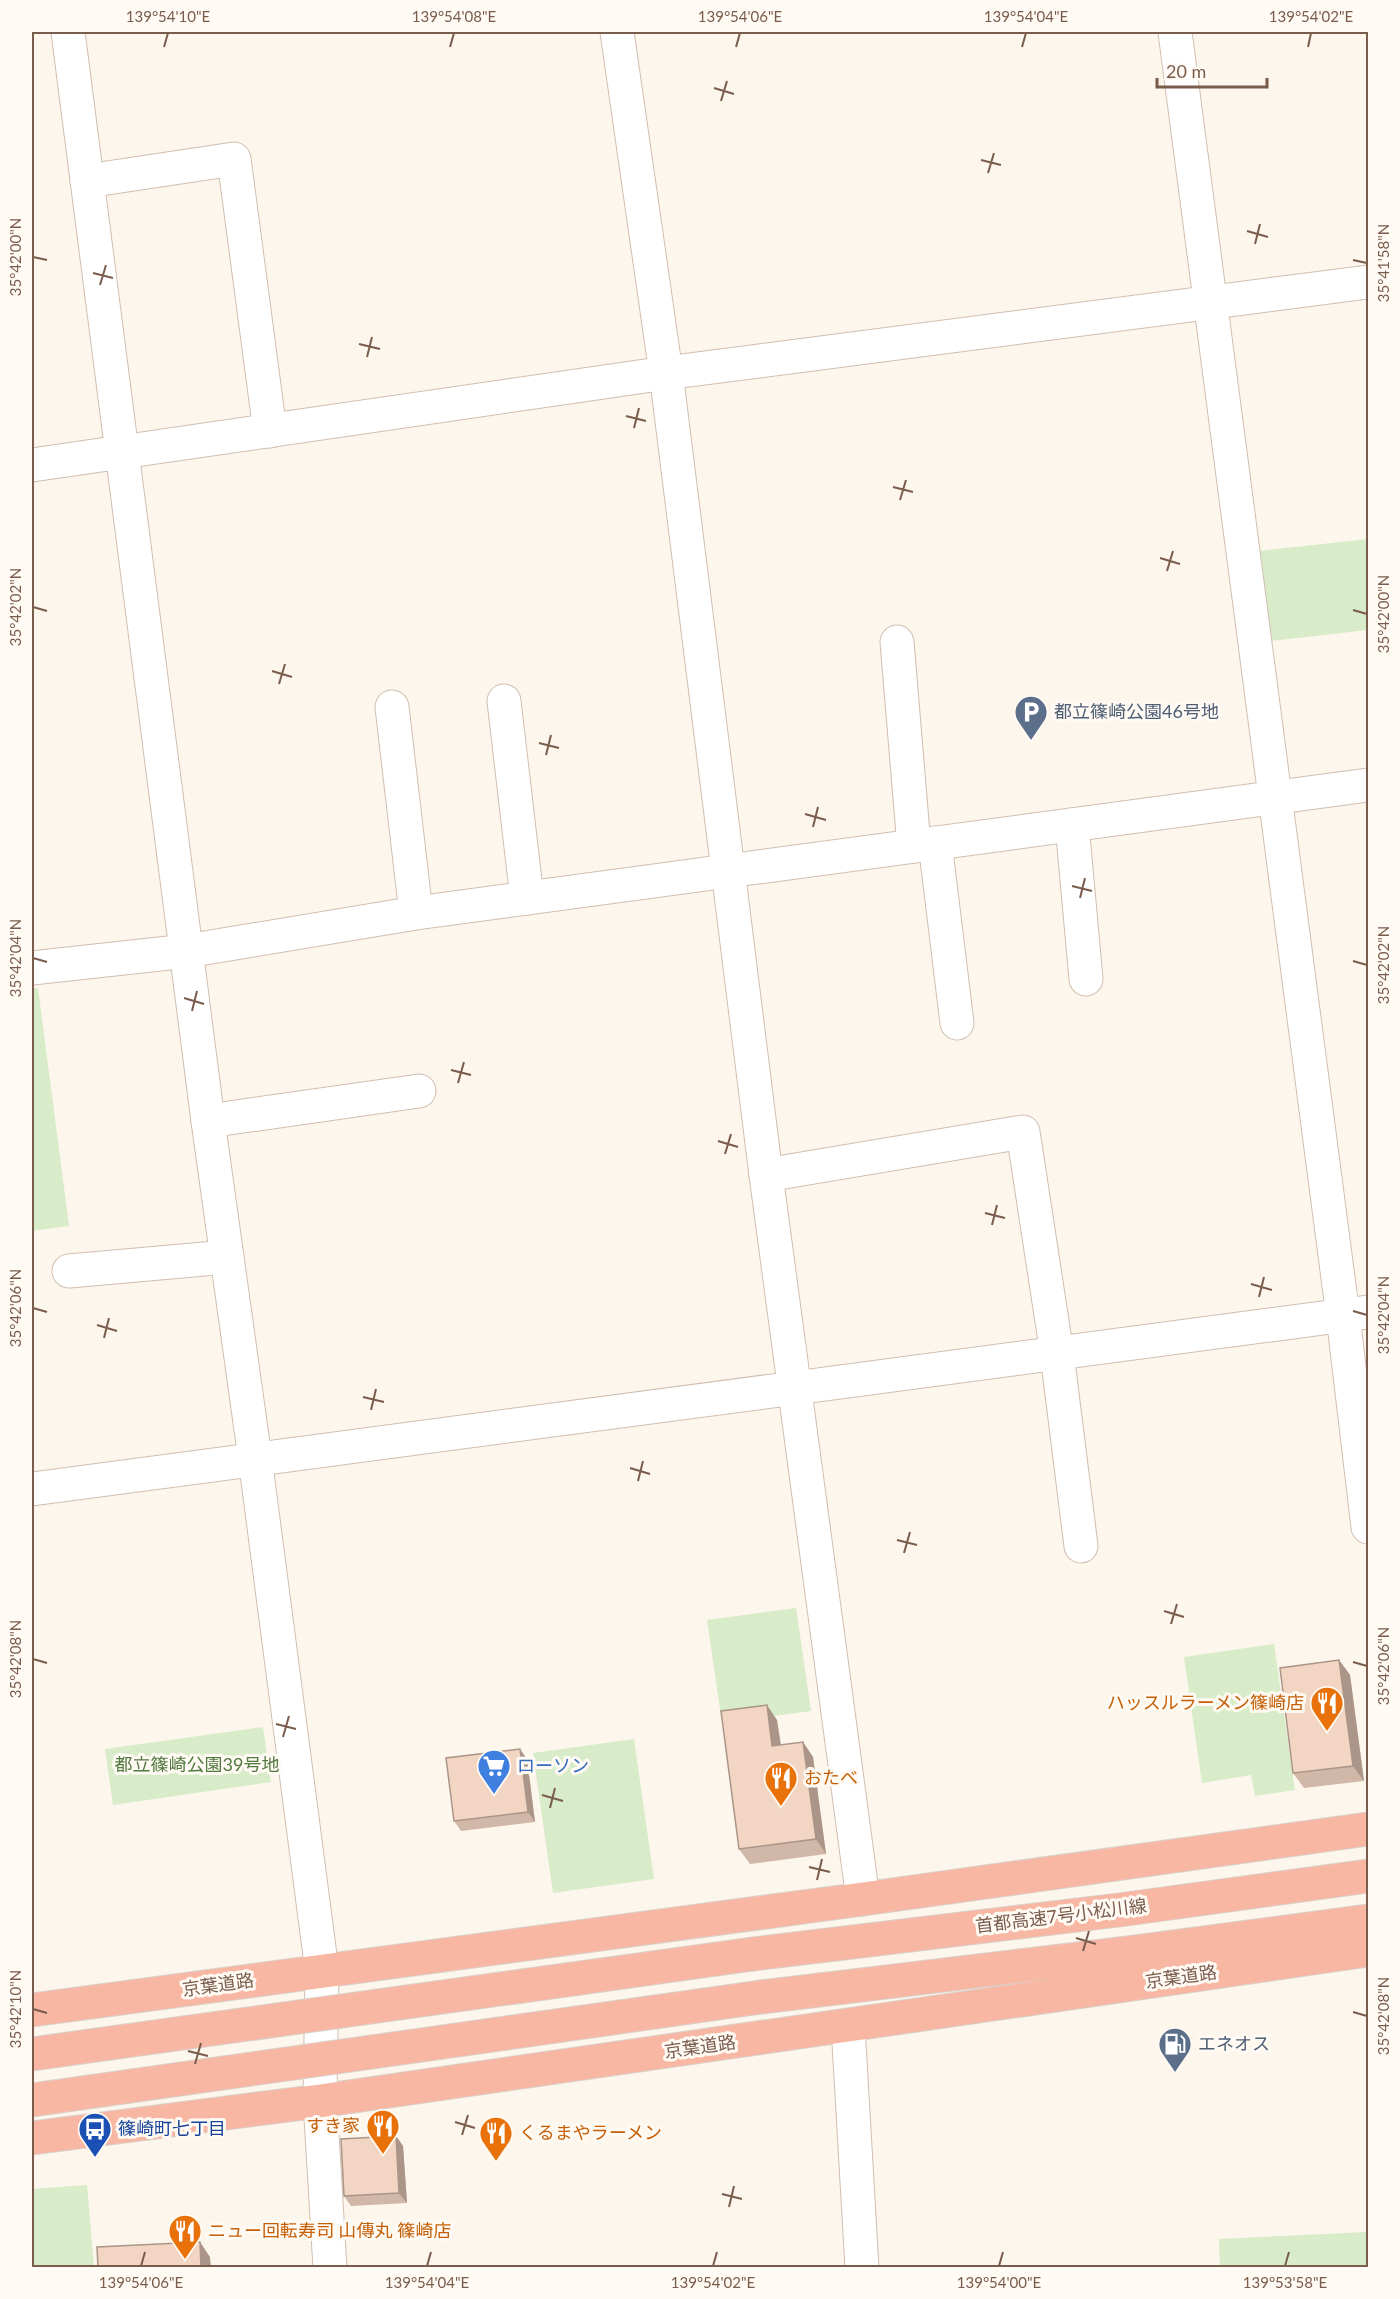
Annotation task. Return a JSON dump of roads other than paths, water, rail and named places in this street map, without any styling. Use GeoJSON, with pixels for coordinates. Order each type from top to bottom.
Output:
{"type":"FeatureCollection","features":[{"type":"Feature","properties":{"kind":"highway","name":"京葉道路"},"geometry":{"type":"LineString","coordinates":[[32,2010],[1368,1829]]}},
{"type":"Feature","properties":{"kind":"highway","name":"首都高速7号小松川線"},"geometry":{"type":"LineString","coordinates":[[32,2054],[753,1954],[1107,1911],[1368,1876]]}},
{"type":"Feature","properties":{"kind":"highway"},"geometry":{"type":"LineString","coordinates":[[32,2100],[761,1997],[1116,1955],[1368,1921]]}},
{"type":"Feature","properties":{"kind":"highway","name":"京葉道路"},"geometry":{"type":"LineString","coordinates":[[32,2138],[320,2101],[1368,1950]]}},
{"type":"Feature","properties":{"kind":"street"},"geometry":{"type":"LineString","coordinates":[[68,32],[208,1120],[322,1971],[320,2101],[330,2268]]}},
{"type":"Feature","properties":{"kind":"street"},"geometry":{"type":"LineString","coordinates":[[617,32],[666,373],[766,1175],[863,1899]]}},
{"type":"Feature","properties":{"kind":"street"},"geometry":{"type":"LineString","coordinates":[[1175,32],[1275,796],[1356,1314],[1368,1527]]}},
{"type":"Feature","properties":{"kind":"street"},"geometry":{"type":"LineString","coordinates":[[87,181],[234,159],[270,431]]}},
{"type":"Feature","properties":{"kind":"street"},"geometry":{"type":"LineString","coordinates":[[32,465],[666,373],[1368,282]]}},
{"type":"Feature","properties":{"kind":"street"},"geometry":{"type":"LineString","coordinates":[[897,642],[925,845],[957,1023]]}},
{"type":"Feature","properties":{"kind":"street"},"geometry":{"type":"LineString","coordinates":[[504,701],[527,898]]}},
{"type":"Feature","properties":{"kind":"street"},"geometry":{"type":"LineString","coordinates":[[392,707],[416,913]]}},
{"type":"Feature","properties":{"kind":"street"},"geometry":{"type":"LineString","coordinates":[[32,968],[187,951],[416,913],[1368,785]]}},
{"type":"Feature","properties":{"kind":"street"},"geometry":{"type":"LineString","coordinates":[[1072,825],[1086,979]]}},
{"type":"Feature","properties":{"kind":"street"},"geometry":{"type":"LineString","coordinates":[[208,1120],[419,1091]]}},
{"type":"Feature","properties":{"kind":"street"},"geometry":{"type":"LineString","coordinates":[[766,1175],[1023,1132],[1057,1354],[1081,1546]]}},
{"type":"Feature","properties":{"kind":"street"},"geometry":{"type":"LineString","coordinates":[[69,1271],[227,1257]]}},
{"type":"Feature","properties":{"kind":"street"},"geometry":{"type":"LineString","coordinates":[[32,1489],[1356,1314]]}},
{"type":"Feature","properties":{"kind":"street"},"geometry":{"type":"LineString","coordinates":[[848,2026],[862,2268]]}},
{"type":"Feature","properties":{"kind":"place","name":"都立篠崎公園46号地"},"geometry":{"type":"Point","coordinates":[1031,741]}},
{"type":"Feature","properties":{"kind":"place","name":"ハッスルラーメン篠崎店"},"geometry":{"type":"Point","coordinates":[1327,1732]}},
{"type":"Feature","properties":{"kind":"place","name":"ローソン"},"geometry":{"type":"Point","coordinates":[494,1795]}},
{"type":"Feature","properties":{"kind":"place","name":"おたべ"},"geometry":{"type":"Point","coordinates":[781,1807]}},
{"type":"Feature","properties":{"kind":"place","name":"エネオス"},"geometry":{"type":"Point","coordinates":[1175,2073]}},
{"type":"Feature","properties":{"kind":"place","name":"すき家"},"geometry":{"type":"Point","coordinates":[383,2155]}},
{"type":"Feature","properties":{"kind":"place","name":"篠崎町七丁目"},"geometry":{"type":"Point","coordinates":[95,2158]}},
{"type":"Feature","properties":{"kind":"place","name":"くるまやラーメン"},"geometry":{"type":"Point","coordinates":[496,2162]}},
{"type":"Feature","properties":{"kind":"place","name":"ニュー回転寿司 山傳丸 篠崎店"},"geometry":{"type":"Point","coordinates":[185,2260]}},
{"type":"Feature","properties":{"kind":"park label","name":"都立篠崎公園39号地"},"geometry":{"type":"Point","coordinates":[197,1765]}}]}
